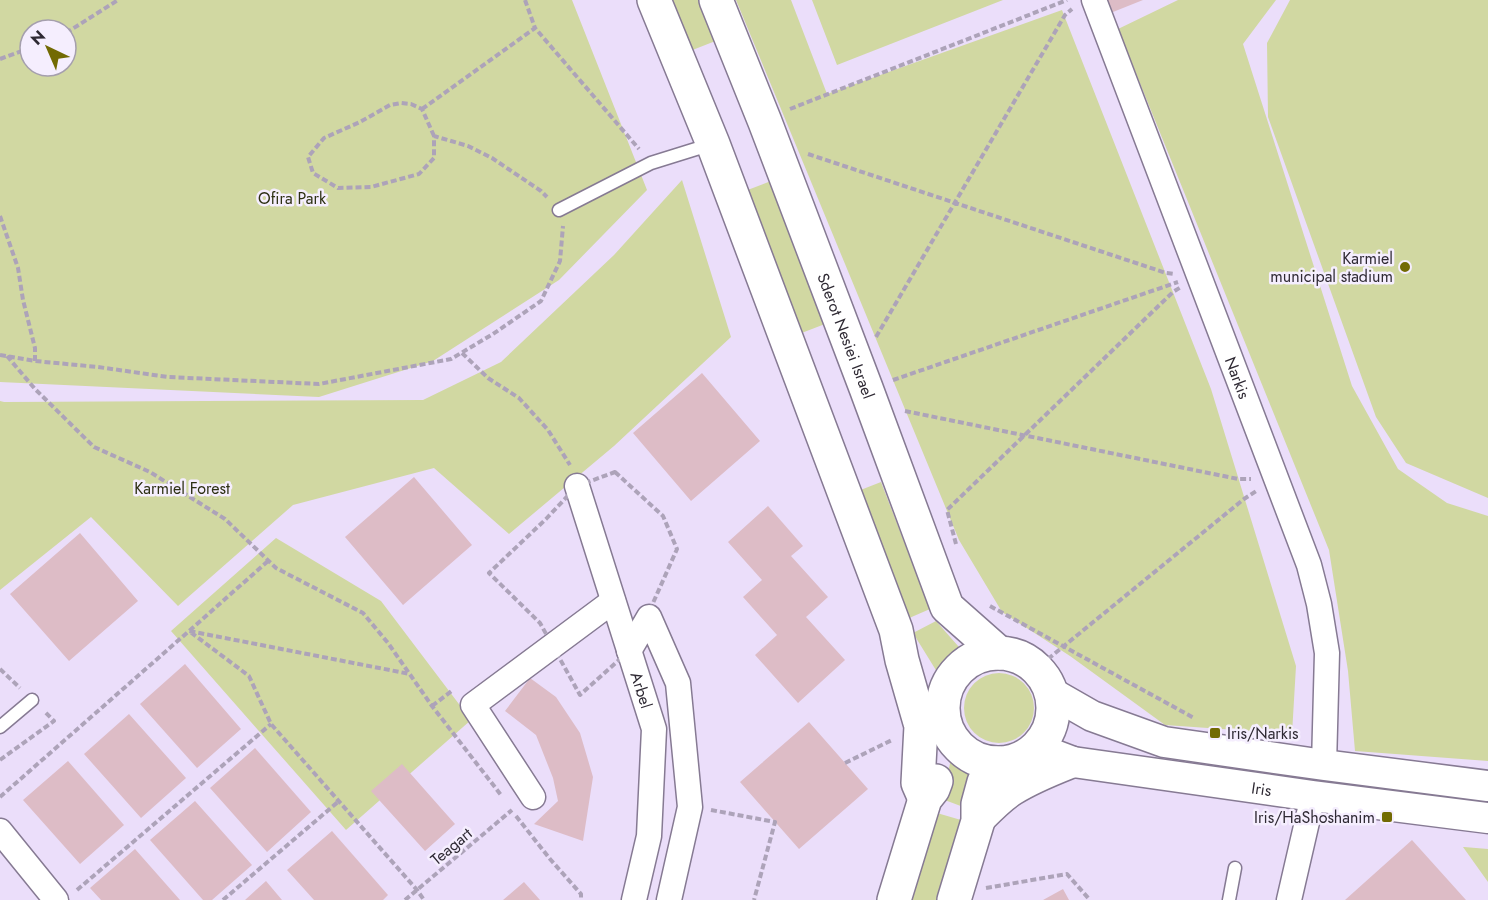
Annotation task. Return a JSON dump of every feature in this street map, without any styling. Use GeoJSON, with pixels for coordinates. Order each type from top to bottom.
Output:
{"type":"FeatureCollection","features":[{"type":"Feature","properties":{"kind":"main road"},"geometry":{"type":"LineString","coordinates":[[654,0],[713,144],[896,630],[946,721],[958,746],[983,761],[997,763],[1025,756],[1036,748],[1051,723],[1053,709],[1050,692],[1043,677],[1031,664],[1016,656],[999,653],[982,656],[967,663],[954,675],[946,691],[946,721],[933,789],[925,799],[894,900]]}},
{"type":"Feature","properties":{"kind":"main road","name":"Sderot Nesiei Israel"},"geometry":{"type":"LineString","coordinates":[[716,0],[866,388],[947,607],[999,653]]}},
{"type":"Feature","properties":{"kind":"main road"},"geometry":{"type":"LineString","coordinates":[[896,630],[921,726],[918,783],[925,799]]}},
{"type":"Feature","properties":{"kind":"main road"},"geometry":{"type":"LineString","coordinates":[[955,897],[978,820],[978,804],[984,782],[997,763]]}},
{"type":"Feature","properties":{"kind":"street","name":"Narkis"},"geometry":{"type":"LineString","coordinates":[[1083,4],[1199,275],[1309,565],[1327,653],[1324,765]]}},
{"type":"Feature","properties":{"kind":"street","name":"Arbel"},"geometry":{"type":"LineString","coordinates":[[576,480],[654,729],[649,836],[634,900]]}},
{"type":"Feature","properties":{"kind":"street"},"geometry":{"type":"LineString","coordinates":[[533,797],[473,705],[613,600]]}},
{"type":"Feature","properties":{"kind":"street"},"geometry":{"type":"LineString","coordinates":[[629,651],[649,617],[678,683],[690,807],[669,900]]}},
{"type":"Feature","properties":{"kind":"street","name":"Iris"},"geometry":{"type":"LineString","coordinates":[[1050,692],[1092,716],[1164,742],[1488,786]]}},
{"type":"Feature","properties":{"kind":"street","name":"Iris"},"geometry":{"type":"LineString","coordinates":[[1036,748],[1073,762],[1488,818]]}},
{"type":"Feature","properties":{"kind":"street"},"geometry":{"type":"LineString","coordinates":[[978,820],[1013,790],[1043,774],[1073,762]]}},
{"type":"Feature","properties":{"kind":"street"},"geometry":{"type":"LineString","coordinates":[[1289,900],[1313,796]]}},
{"type":"Feature","properties":{"kind":"street"},"geometry":{"type":"LineString","coordinates":[[0,831],[65,896]]}},
{"type":"Feature","properties":{"kind":"lane"},"geometry":{"type":"LineString","coordinates":[[559,210],[651,163],[713,144]]}},
{"type":"Feature","properties":{"kind":"lane"},"geometry":{"type":"LineString","coordinates":[[0,726],[32,700]]}},
{"type":"Feature","properties":{"kind":"lane"},"geometry":{"type":"LineString","coordinates":[[1228,900],[1235,868]]}},
{"type":"Feature","properties":{"kind":"path"},"geometry":{"type":"LineString","coordinates":[[78,25],[118,0]]}},
{"type":"Feature","properties":{"kind":"path"},"geometry":{"type":"LineString","coordinates":[[525,0],[535,28],[651,163]]}},
{"type":"Feature","properties":{"kind":"path"},"geometry":{"type":"LineString","coordinates":[[765,123],[782,112],[1067,0]]}},
{"type":"Feature","properties":{"kind":"path"},"geometry":{"type":"LineString","coordinates":[[875,338],[1065,15],[1083,4]]}},
{"type":"Feature","properties":{"kind":"path"},"geometry":{"type":"LineString","coordinates":[[422,109],[535,28]]}},
{"type":"Feature","properties":{"kind":"path"},"geometry":{"type":"LineString","coordinates":[[0,59],[18,52]]}},
{"type":"Feature","properties":{"kind":"path"},"geometry":{"type":"LineString","coordinates":[[401,103],[422,109],[434,136],[434,158],[419,174],[371,187],[338,188],[313,173],[308,157],[324,138],[390,105],[401,103]]}},
{"type":"Feature","properties":{"kind":"path"},"geometry":{"type":"LineString","coordinates":[[0,356],[168,377],[319,384],[451,359],[541,301],[560,261],[564,225],[559,210],[541,191],[492,158],[468,146],[434,136]]}},
{"type":"Feature","properties":{"kind":"path"},"geometry":{"type":"LineString","coordinates":[[797,150],[1166,273],[1199,275]]}},
{"type":"Feature","properties":{"kind":"path"},"geometry":{"type":"LineString","coordinates":[[0,216],[18,268],[35,348],[35,361]]}},
{"type":"Feature","properties":{"kind":"path"},"geometry":{"type":"LineString","coordinates":[[866,388],[1199,275]]}},
{"type":"Feature","properties":{"kind":"path"},"geometry":{"type":"LineString","coordinates":[[959,553],[947,510],[1173,292],[1199,275]]}},
{"type":"Feature","properties":{"kind":"path"},"geometry":{"type":"LineString","coordinates":[[462,353],[488,378],[519,398],[548,430],[576,480]]}},
{"type":"Feature","properties":{"kind":"path"},"geometry":{"type":"LineString","coordinates":[[6,356],[35,389],[94,447],[150,472],[225,519],[276,568],[363,613],[505,800]]}},
{"type":"Feature","properties":{"kind":"path"},"geometry":{"type":"LineString","coordinates":[[866,388],[906,412],[1238,479],[1276,479]]}},
{"type":"Feature","properties":{"kind":"path"},"geometry":{"type":"LineString","coordinates":[[1048,659],[1244,499],[1276,479]]}},
{"type":"Feature","properties":{"kind":"path"},"geometry":{"type":"LineString","coordinates":[[0,797],[268,561]]}},
{"type":"Feature","properties":{"kind":"path"},"geometry":{"type":"LineString","coordinates":[[981,602],[1202,723]]}},
{"type":"Feature","properties":{"kind":"path"},"geometry":{"type":"LineString","coordinates":[[189,631],[410,674]]}},
{"type":"Feature","properties":{"kind":"path"},"geometry":{"type":"LineString","coordinates":[[189,631],[249,676],[271,724],[424,900]]}},
{"type":"Feature","properties":{"kind":"path"},"geometry":{"type":"LineString","coordinates":[[65,896],[271,724]]}},
{"type":"Feature","properties":{"kind":"path"},"geometry":{"type":"LineString","coordinates":[[845,763],[894,739]]}},
{"type":"Feature","properties":{"kind":"path"},"geometry":{"type":"LineString","coordinates":[[223,900],[339,801]]}},
{"type":"Feature","properties":{"kind":"path"},"geometry":{"type":"LineString","coordinates":[[690,807],[775,822],[754,900]]}},
{"type":"Feature","properties":{"kind":"path","name":"Teagart"},"geometry":{"type":"LineString","coordinates":[[405,900],[512,810],[581,894],[581,900]]}},
{"type":"Feature","properties":{"kind":"path"},"geometry":{"type":"LineString","coordinates":[[955,897],[1066,874],[1090,900]]}},
{"type":"Feature","properties":{"kind":"green space","name":"Ofira Park"},"geometry":{"type":"Polygon","coordinates":[[[0,0],[572,0],[647,190],[559,280],[433,361],[319,397],[0,382],[0,0]]]}},
{"type":"Feature","properties":{"kind":"green space"},"geometry":{"type":"Polygon","coordinates":[[[670,0],[702,0],[718,40],[690,51],[670,0]]]}},
{"type":"Feature","properties":{"kind":"green space"},"geometry":{"type":"Polygon","coordinates":[[[736,0],[791,0],[827,94],[1062,10],[1211,389],[1296,666],[1292,734],[1165,725],[1070,656],[1002,612],[959,540],[736,0]]]}},
{"type":"Feature","properties":{"kind":"green space"},"geometry":{"type":"Polygon","coordinates":[[[812,0],[1003,0],[837,65],[812,0]]]}},
{"type":"Feature","properties":{"kind":"green space"},"geometry":{"type":"Polygon","coordinates":[[[1178,0],[1276,0],[1243,44],[1352,386],[1398,469],[1447,503],[1488,516],[1488,761],[1355,751],[1348,671],[1329,550],[1118,29],[1178,0]]]}},
{"type":"Feature","properties":{"kind":"green space","name":"Karmiel municipal stadium"},"geometry":{"type":"Polygon","coordinates":[[[1290,0],[1488,0],[1488,498],[1406,463],[1376,417],[1268,117],[1267,43],[1290,0]]]}},
{"type":"Feature","properties":{"kind":"green space","name":"Karmiel Forest"},"geometry":{"type":"Polygon","coordinates":[[[682,180],[731,337],[614,446],[509,534],[434,468],[293,505],[178,606],[91,517],[0,590],[0,401],[423,400],[501,362],[614,255],[682,180]]]}},
{"type":"Feature","properties":{"kind":"green space"},"geometry":{"type":"Polygon","coordinates":[[[771,181],[825,324],[799,334],[745,191],[771,181]]]}},
{"type":"Feature","properties":{"kind":"green space"},"geometry":{"type":"Polygon","coordinates":[[[881,482],[930,609],[907,619],[858,491],[881,482]]]}},
{"type":"Feature","properties":{"kind":"green space"},"geometry":{"type":"Polygon","coordinates":[[[276,538],[381,601],[471,720],[346,830],[171,631],[276,538]]]}},
{"type":"Feature","properties":{"kind":"green space"},"geometry":{"type":"Polygon","coordinates":[[[936,621],[966,655],[942,680],[913,633],[936,621]]]}},
{"type":"Feature","properties":{"kind":"green space"},"geometry":{"type":"Polygon","coordinates":[[[999,673],[1012,676],[1024,683],[1031,695],[1034,708],[1031,721],[1024,733],[1012,740],[999,743],[986,740],[974,733],[967,721],[964,708],[967,695],[974,683],[986,676],[999,673]]]}},
{"type":"Feature","properties":{"kind":"green space"},"geometry":{"type":"Polygon","coordinates":[[[951,759],[979,769],[966,808],[942,799],[951,759]]]}},
{"type":"Feature","properties":{"kind":"green space"},"geometry":{"type":"Polygon","coordinates":[[[937,813],[961,820],[940,900],[912,900],[937,813]]]}},
{"type":"Feature","properties":{"kind":"green space"},"geometry":{"type":"Polygon","coordinates":[[[1463,847],[1488,849],[1488,882],[1463,847]]]}},
{"type":"Feature","properties":{"kind":"building"},"geometry":{"type":"Polygon","coordinates":[[[1102,0],[1143,0],[1108,14],[1102,0]]]}},
{"type":"Feature","properties":{"kind":"building"},"geometry":{"type":"Polygon","coordinates":[[[702,373],[760,441],[691,501],[633,433],[702,373]]]}},
{"type":"Feature","properties":{"kind":"building"},"geometry":{"type":"Polygon","coordinates":[[[414,477],[472,545],[403,605],[345,537],[414,477]]]}},
{"type":"Feature","properties":{"kind":"building"},"geometry":{"type":"Polygon","coordinates":[[[768,506],[803,546],[791,556],[828,597],[806,617],[845,660],[798,703],[755,655],[777,635],[743,597],[762,580],[728,542],[768,506]]]}},
{"type":"Feature","properties":{"kind":"building"},"geometry":{"type":"Polygon","coordinates":[[[80,533],[138,601],[69,661],[10,594],[80,533]]]}},
{"type":"Feature","properties":{"kind":"building"},"geometry":{"type":"Polygon","coordinates":[[[185,664],[241,729],[197,768],[140,704],[185,664]]]}},
{"type":"Feature","properties":{"kind":"building"},"geometry":{"type":"Polygon","coordinates":[[[530,678],[556,697],[580,733],[593,777],[583,841],[534,824],[558,801],[553,778],[536,735],[505,711],[530,678]]]}},
{"type":"Feature","properties":{"kind":"building"},"geometry":{"type":"Polygon","coordinates":[[[129,714],[186,778],[141,818],[84,754],[129,714]]]}},
{"type":"Feature","properties":{"kind":"building"},"geometry":{"type":"Polygon","coordinates":[[[809,722],[868,789],[799,849],[740,782],[809,722]]]}},
{"type":"Feature","properties":{"kind":"building"},"geometry":{"type":"Polygon","coordinates":[[[255,748],[311,812],[267,852],[210,788],[255,748]]]}},
{"type":"Feature","properties":{"kind":"building"},"geometry":{"type":"Polygon","coordinates":[[[68,761],[124,825],[80,864],[23,800],[68,761]]]}},
{"type":"Feature","properties":{"kind":"building"},"geometry":{"type":"Polygon","coordinates":[[[402,764],[455,824],[425,851],[371,791],[402,764]]]}},
{"type":"Feature","properties":{"kind":"building"},"geometry":{"type":"Polygon","coordinates":[[[195,801],[252,865],[212,900],[203,900],[150,840],[195,801]]]}},
{"type":"Feature","properties":{"kind":"building"},"geometry":{"type":"Polygon","coordinates":[[[332,831],[388,895],[383,900],[314,900],[287,870],[332,831]]]}},
{"type":"Feature","properties":{"kind":"building"},"geometry":{"type":"Polygon","coordinates":[[[1412,840],[1466,900],[1345,900],[1412,840]]]}},
{"type":"Feature","properties":{"kind":"building"},"geometry":{"type":"Polygon","coordinates":[[[135,849],[180,900],[101,900],[90,888],[135,849]]]}},
{"type":"Feature","properties":{"kind":"building"},"geometry":{"type":"Polygon","coordinates":[[[266,881],[282,900],[245,900],[266,881]]]}},
{"type":"Feature","properties":{"kind":"building"},"geometry":{"type":"Polygon","coordinates":[[[524,882],[540,900],[503,900],[524,882]]]}},
{"type":"Feature","properties":{"kind":"building"},"geometry":{"type":"Polygon","coordinates":[[[1063,889],[1069,900],[1043,900],[1063,889]]]}},
{"type":"Feature","properties":{"kind":"place","name":"Karmiel municipal stadium"},"geometry":{"type":"Point","coordinates":[1405,267]}},
{"type":"Feature","properties":{"kind":"place","name":"Iris/Narkis"},"geometry":{"type":"Point","coordinates":[1215,733]}},
{"type":"Feature","properties":{"kind":"place","name":"Iris/HaShoshanim"},"geometry":{"type":"Point","coordinates":[1387,817]}}]}
